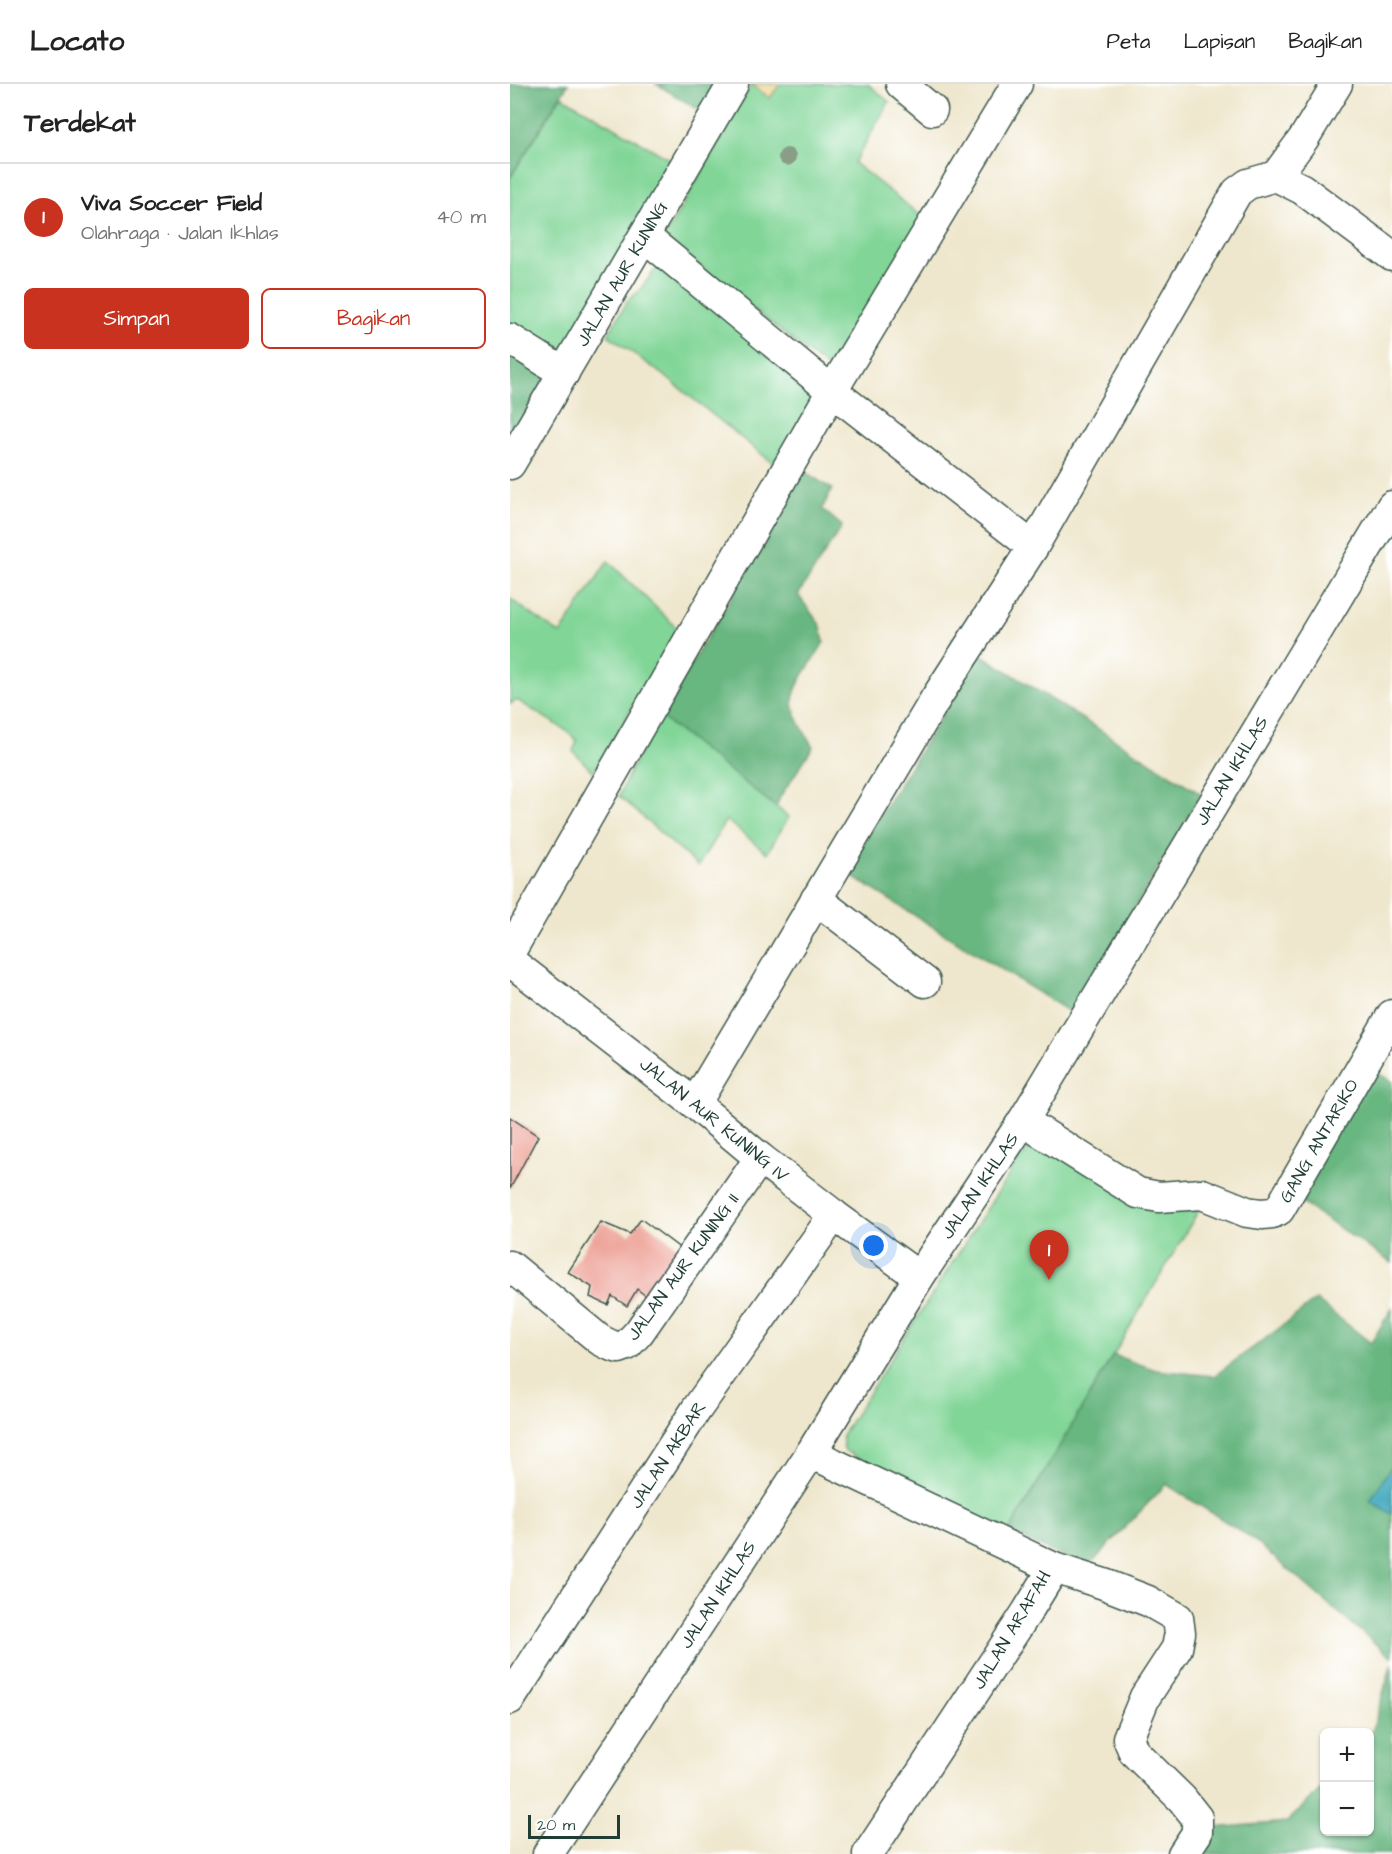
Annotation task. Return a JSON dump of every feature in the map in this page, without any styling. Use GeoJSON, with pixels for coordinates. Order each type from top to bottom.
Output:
{"type":"FeatureCollection","features":[{"type":"Feature","properties":{"kind":"street","name":"JALAN AUR KUNING"},"geometry":{"type":"LineString","coordinates":[[510,464],[733,84]]}},
{"type":"Feature","properties":{"kind":"street"},"geometry":{"type":"LineString","coordinates":[[901,84],[932,110]]}},
{"type":"Feature","properties":{"kind":"street"},"geometry":{"type":"LineString","coordinates":[[510,952],[832,391],[1017,84]]}},
{"type":"Feature","properties":{"kind":"street"},"geometry":{"type":"LineString","coordinates":[[695,1104],[936,698],[1033,547],[1237,192],[1248,184],[1276,176],[1304,138],[1337,84]]}},
{"type":"Feature","properties":{"kind":"street"},"geometry":{"type":"LineString","coordinates":[[1276,176],[1302,189],[1392,256]]}},
{"type":"Feature","properties":{"kind":"street"},"geometry":{"type":"LineString","coordinates":[[644,236],[832,391],[1033,547]]}},
{"type":"Feature","properties":{"kind":"street"},"geometry":{"type":"LineString","coordinates":[[510,339],[564,373]]}},
{"type":"Feature","properties":{"kind":"street","name":"JALAN IKHLAS"},"geometry":{"type":"LineString","coordinates":[[548,1854],[811,1453],[919,1277],[1023,1121],[1392,506]]}},
{"type":"Feature","properties":{"kind":"street"},"geometry":{"type":"LineString","coordinates":[[816,899],[925,982]]}},
{"type":"Feature","properties":{"kind":"street","name":"JALAN AUR KUNING IV"},"geometry":{"type":"LineString","coordinates":[[510,961],[695,1104],[760,1158],[919,1277]]}},
{"type":"Feature","properties":{"kind":"street","name":"GANG ANTARIKO"},"geometry":{"type":"LineString","coordinates":[[1023,1121],[1138,1193],[1159,1197],[1202,1194],[1247,1212],[1272,1213],[1279,1210],[1392,1015]]}},
{"type":"Feature","properties":{"kind":"street","name":"JALAN AUR KUNING II"},"geometry":{"type":"LineString","coordinates":[[510,1266],[600,1340],[619,1348],[627,1346],[760,1158]]}},
{"type":"Feature","properties":{"kind":"street","name":"JALAN AKBAR"},"geometry":{"type":"LineString","coordinates":[[510,1699],[696,1410],[834,1215]]}},
{"type":"Feature","properties":{"kind":"street","name":"JALAN ARAFAH"},"geometry":{"type":"LineString","coordinates":[[811,1453],[1054,1568],[1028,1612],[868,1854]]}},
{"type":"Feature","properties":{"kind":"street"},"geometry":{"type":"LineString","coordinates":[[1054,1568],[1137,1597],[1178,1618],[1180,1633],[1177,1648],[1145,1697],[1128,1738],[1134,1752],[1182,1799],[1197,1818],[1197,1833],[1183,1854]]}},
{"type":"Feature","properties":{"kind":"green space"},"geometry":{"type":"Polygon","coordinates":[[[510,84],[568,84],[510,178],[510,84]]]}},
{"type":"Feature","properties":{"kind":"green space"},"geometry":{"type":"Polygon","coordinates":[[[656,84],[717,84],[701,111],[656,84]]]}},
{"type":"Feature","properties":{"kind":"green space"},"geometry":{"type":"Polygon","coordinates":[[[780,84],[868,84],[889,102],[854,163],[926,220],[835,374],[664,238],[751,85],[770,98],[780,84]]]}},
{"type":"Feature","properties":{"kind":"green space"},"geometry":{"type":"Polygon","coordinates":[[[561,96],[676,163],[561,354],[510,329],[510,178],[561,96]]]}},
{"type":"Feature","properties":{"kind":"green space"},"geometry":{"type":"Polygon","coordinates":[[[659,265],[824,392],[779,468],[666,377],[608,335],[627,302],[639,291],[659,265]]]}},
{"type":"Feature","properties":{"kind":"green space"},"geometry":{"type":"Polygon","coordinates":[[[510,349],[548,374],[510,441],[510,349]]]}},
{"type":"Feature","properties":{"kind":"green space"},"geometry":{"type":"Polygon","coordinates":[[[805,472],[832,489],[822,509],[842,526],[798,595],[821,626],[824,642],[801,678],[793,700],[797,717],[813,747],[780,797],[776,807],[661,717],[752,559],[760,553],[778,509],[805,472]]]}},
{"type":"Feature","properties":{"kind":"green space"},"geometry":{"type":"Polygon","coordinates":[[[608,561],[679,630],[593,772],[573,751],[577,741],[567,731],[517,700],[510,704],[510,599],[560,634],[608,561]]]}},
{"type":"Feature","properties":{"kind":"green space"},"geometry":{"type":"Polygon","coordinates":[[[980,654],[1201,794],[1073,1014],[845,872],[980,654]]]}},
{"type":"Feature","properties":{"kind":"green space"},"geometry":{"type":"Polygon","coordinates":[[[661,717],[789,817],[767,853],[726,820],[698,866],[619,796],[631,769],[661,717]]]}},
{"type":"Feature","properties":{"kind":"green space"},"geometry":{"type":"Polygon","coordinates":[[[1370,1069],[1392,1081],[1392,1263],[1293,1197],[1370,1069]]]}},
{"type":"Feature","properties":{"kind":"green space"},"geometry":{"type":"Polygon","coordinates":[[[1035,1144],[1202,1205],[1009,1532],[869,1465],[844,1450],[842,1435],[1019,1159],[1035,1144]]]}},
{"type":"Feature","properties":{"kind":"green space"},"geometry":{"type":"Polygon","coordinates":[[[1316,1300],[1371,1343],[1392,1308],[1392,1658],[1250,1537],[1166,1484],[1087,1568],[1009,1532],[1113,1355],[1156,1370],[1214,1376],[1316,1300]]]}},
{"type":"Feature","properties":{"kind":"green space"},"geometry":{"type":"Polygon","coordinates":[[[1392,1662],[1392,1854],[1194,1854],[1212,1828],[1287,1822],[1320,1790],[1320,1836],[1374,1836],[1373,1728],[1392,1662]]]}},
{"type":"Feature","properties":{"kind":"sand"},"geometry":{"type":"Polygon","coordinates":[[[751,84],[780,84],[770,98],[751,84]]]}},
{"type":"Feature","properties":{"kind":"water"},"geometry":{"type":"Polygon","coordinates":[[[1392,1465],[1392,1514],[1370,1501],[1392,1465]]]}},
{"type":"Feature","properties":{"kind":"building"},"geometry":{"type":"Polygon","coordinates":[[[510,1117],[538,1136],[510,1189],[510,1117]]]}},
{"type":"Feature","properties":{"kind":"building"},"geometry":{"type":"Polygon","coordinates":[[[641,1219],[685,1252],[651,1300],[637,1289],[627,1306],[612,1296],[608,1305],[590,1297],[592,1287],[568,1272],[601,1222],[630,1234],[641,1219]]]}},
{"type":"Feature","properties":{"kind":"place","name":"Viva Soccer Field"},"geometry":{"type":"Point","coordinates":[1049,1280]}}]}
